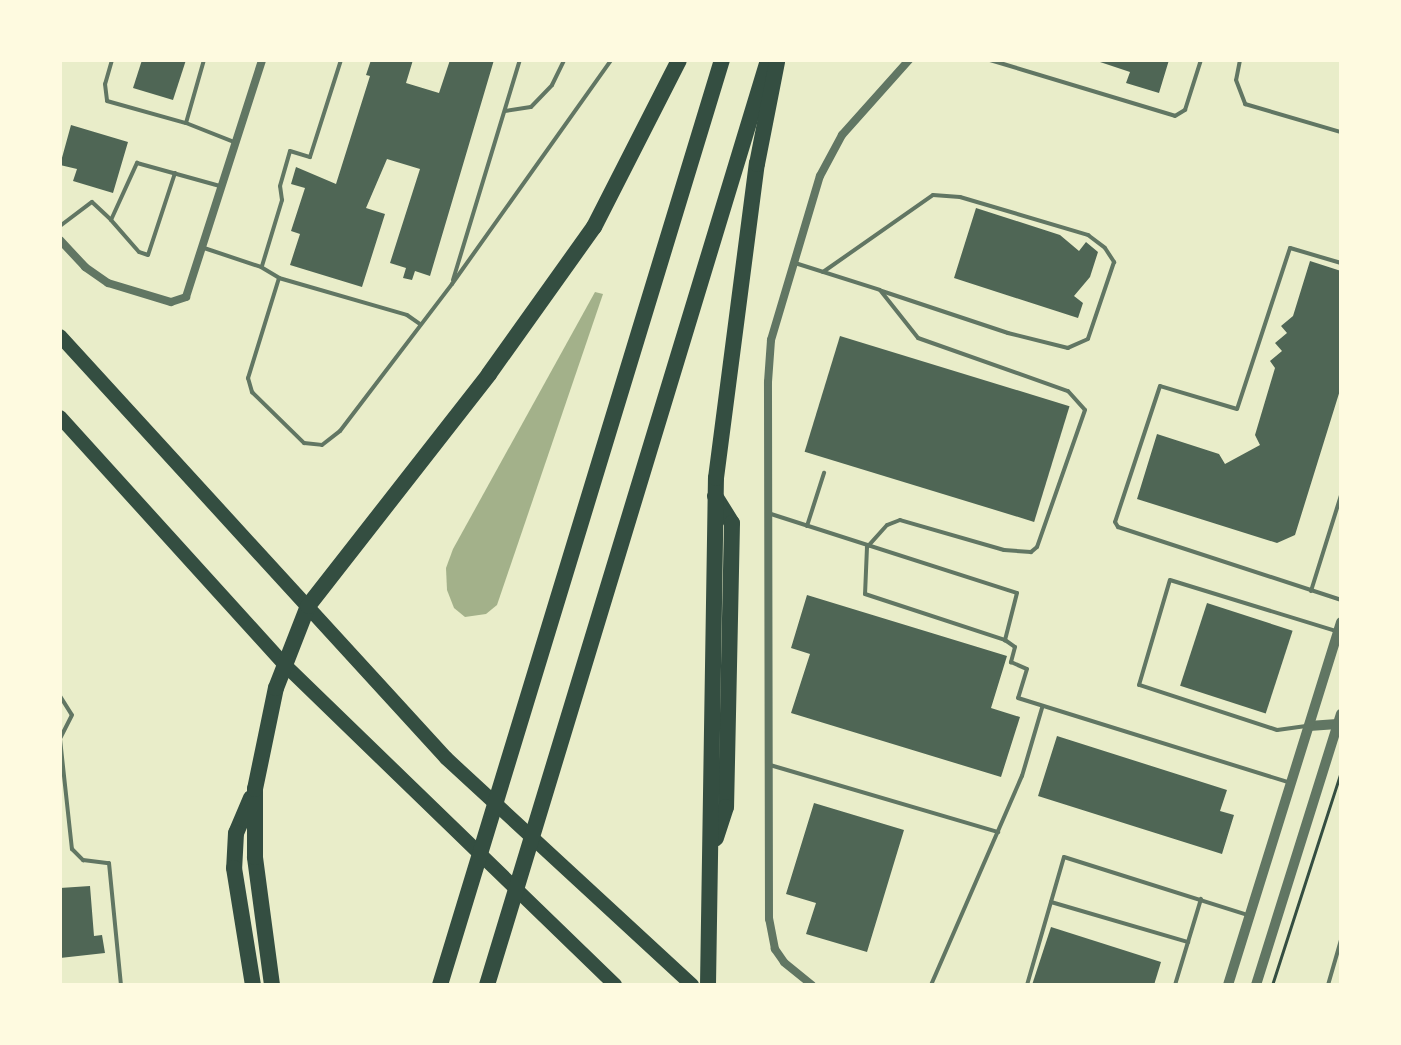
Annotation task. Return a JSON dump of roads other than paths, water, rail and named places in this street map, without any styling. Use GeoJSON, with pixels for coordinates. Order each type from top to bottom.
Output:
{"type":"FeatureCollection","features":[{"type":"Feature","properties":{"kind":"highway"},"geometry":{"type":"LineString","coordinates":[[253,985],[234,868],[236,833],[255,789],[276,688],[287,667],[308,606],[489,374],[594,227],[679,60]]}},
{"type":"Feature","properties":{"kind":"highway"},"geometry":{"type":"LineString","coordinates":[[440,985],[722,60]]}},
{"type":"Feature","properties":{"kind":"highway"},"geometry":{"type":"LineString","coordinates":[[487,985],[768,60]]}},
{"type":"Feature","properties":{"kind":"highway"},"geometry":{"type":"LineString","coordinates":[[708,985],[715,496],[757,164],[777,60]]}},
{"type":"Feature","properties":{"kind":"highway"},"geometry":{"type":"LineString","coordinates":[[60,336],[446,758],[692,985]]}},
{"type":"Feature","properties":{"kind":"highway"},"geometry":{"type":"LineString","coordinates":[[60,417],[287,667],[615,985]]}},
{"type":"Feature","properties":{"kind":"highway"},"geometry":{"type":"LineString","coordinates":[[255,789],[255,857],[272,985]]}},
{"type":"Feature","properties":{"kind":"street"},"geometry":{"type":"LineString","coordinates":[[60,240],[85,267],[108,283],[159,299],[179,301],[191,291],[262,60]]}},
{"type":"Feature","properties":{"kind":"street"},"geometry":{"type":"LineString","coordinates":[[812,985],[784,962],[770,934],[768,514],[771,340],[820,176],[842,135],[909,60]]}},
{"type":"Feature","properties":{"kind":"street"},"geometry":{"type":"LineString","coordinates":[[1228,985],[1340,627]]}},
{"type":"Feature","properties":{"kind":"street"},"geometry":{"type":"LineString","coordinates":[[1256,985],[1340,721],[1309,726]]}},
{"type":"Feature","properties":{"kind":"lane"},"geometry":{"type":"LineString","coordinates":[[112,60],[105,84],[107,101],[186,123],[236,143]]}},
{"type":"Feature","properties":{"kind":"lane"},"geometry":{"type":"LineString","coordinates":[[186,123],[204,60]]}},
{"type":"Feature","properties":{"kind":"lane"},"geometry":{"type":"LineString","coordinates":[[261,267],[282,200],[280,186],[290,151],[310,157],[341,60]]}},
{"type":"Feature","properties":{"kind":"lane"},"geometry":{"type":"LineString","coordinates":[[452,284],[520,60]]}},
{"type":"Feature","properties":{"kind":"lane"},"geometry":{"type":"LineString","coordinates":[[505,111],[531,107],[552,85],[564,60]]}},
{"type":"Feature","properties":{"kind":"lane"},"geometry":{"type":"LineString","coordinates":[[279,278],[248,378],[252,392],[304,443],[322,445],[340,431],[452,284],[611,60]]}},
{"type":"Feature","properties":{"kind":"lane"},"geometry":{"type":"LineString","coordinates":[[990,60],[1175,116],[1185,110],[1201,60]]}},
{"type":"Feature","properties":{"kind":"lane"},"geometry":{"type":"LineString","coordinates":[[1240,60],[1236,80],[1245,104],[1341,132]]}},
{"type":"Feature","properties":{"kind":"lane"},"geometry":{"type":"LineString","coordinates":[[111,220],[137,163],[223,187]]}},
{"type":"Feature","properties":{"kind":"lane"},"geometry":{"type":"LineString","coordinates":[[60,226],[92,202],[139,252],[148,255],[175,173]]}},
{"type":"Feature","properties":{"kind":"lane"},"geometry":{"type":"LineString","coordinates":[[793,263],[1008,333],[1068,348],[1088,339],[1114,262],[1105,248],[1088,235],[960,197],[933,195],[823,272]]}},
{"type":"Feature","properties":{"kind":"lane"},"geometry":{"type":"LineString","coordinates":[[204,248],[261,267],[279,278],[407,315],[421,324]]}},
{"type":"Feature","properties":{"kind":"lane"},"geometry":{"type":"LineString","coordinates":[[1341,263],[1290,248],[1237,409],[1160,386],[1115,522],[1118,527],[1341,600]]}},
{"type":"Feature","properties":{"kind":"lane"},"geometry":{"type":"LineString","coordinates":[[880,290],[918,338],[1068,391],[1085,410],[1037,547],[1031,552],[1004,550],[900,520],[887,525],[867,547],[865,594],[1005,640],[1015,647],[1011,662],[1027,669],[1018,698],[1042,708],[1291,782]]}},
{"type":"Feature","properties":{"kind":"lane"},"geometry":{"type":"LineString","coordinates":[[807,526],[824,473]]}},
{"type":"Feature","properties":{"kind":"lane"},"geometry":{"type":"LineString","coordinates":[[1311,591],[1341,495]]}},
{"type":"Feature","properties":{"kind":"lane"},"geometry":{"type":"LineString","coordinates":[[768,514],[1017,593],[1005,640]]}},
{"type":"Feature","properties":{"kind":"lane"},"geometry":{"type":"LineString","coordinates":[[1309,726],[1277,730],[1139,685],[1170,580],[1340,627]]}},
{"type":"Feature","properties":{"kind":"lane"},"geometry":{"type":"LineString","coordinates":[[60,696],[72,715],[60,739],[72,849],[83,860],[109,863],[121,985]]}},
{"type":"Feature","properties":{"kind":"lane"},"geometry":{"type":"LineString","coordinates":[[931,985],[1022,776],[1042,708]]}},
{"type":"Feature","properties":{"kind":"lane"},"geometry":{"type":"LineString","coordinates":[[768,765],[998,832]]}},
{"type":"Feature","properties":{"kind":"lane"},"geometry":{"type":"LineString","coordinates":[[1027,985],[1064,857],[1250,916]]}},
{"type":"Feature","properties":{"kind":"lane"},"geometry":{"type":"LineString","coordinates":[[1175,985],[1201,899]]}},
{"type":"Feature","properties":{"kind":"lane"},"geometry":{"type":"LineString","coordinates":[[1051,902],[1188,942]]}},
{"type":"Feature","properties":{"kind":"lane"},"geometry":{"type":"LineString","coordinates":[[1328,985],[1341,940]]}}]}
